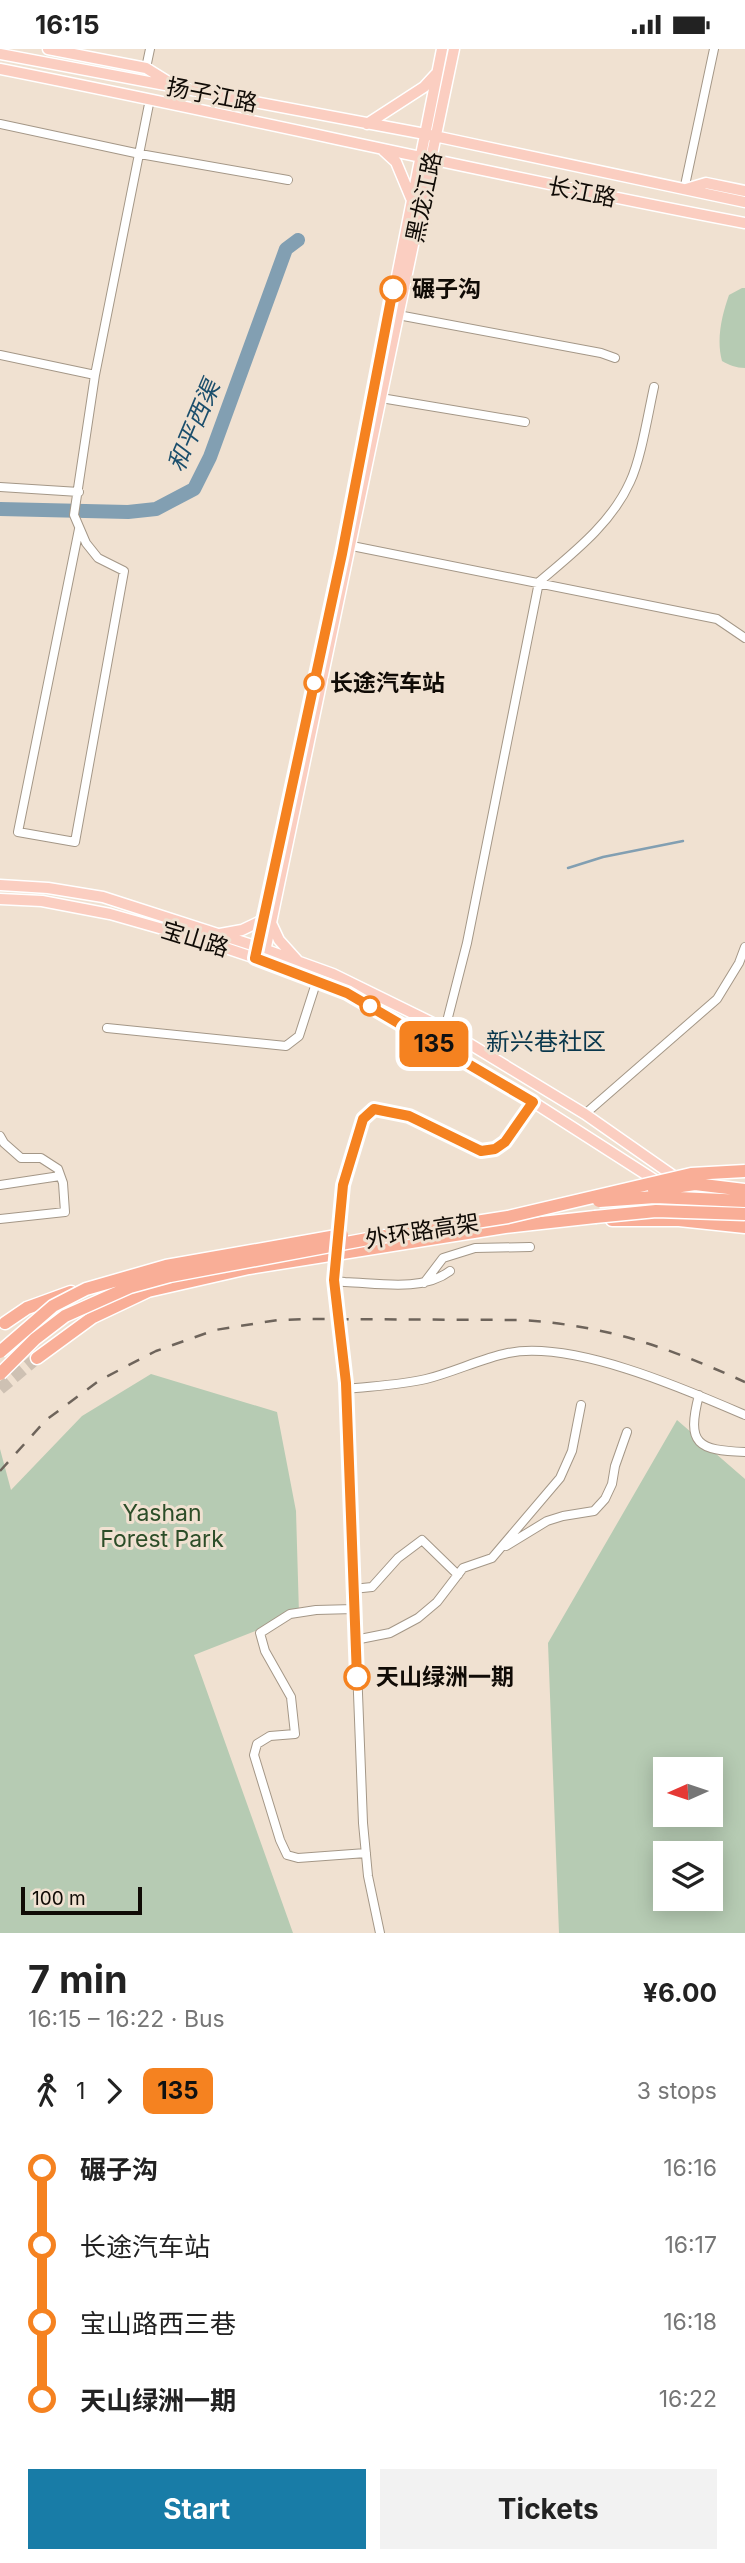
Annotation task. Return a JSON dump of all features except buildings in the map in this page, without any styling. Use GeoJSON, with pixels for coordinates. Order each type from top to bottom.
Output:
{"type":"FeatureCollection","features":[{"type":"Feature","properties":{"kind":"highway","name":"外环路高架"},"geometry":{"type":"LineString","coordinates":[[0,1352],[53,1306],[86,1289],[166,1266],[501,1210],[684,1167],[745,1163]]}},
{"type":"Feature","properties":{"kind":"highway","name":"外环路高架"},"geometry":{"type":"LineString","coordinates":[[0,1374],[35,1339],[65,1316],[130,1287],[170,1276],[373,1238],[508,1217],[691,1174],[745,1171]]}},
{"type":"Feature","properties":{"kind":"highway"},"geometry":{"type":"LineString","coordinates":[[5,1322],[27,1308],[76,1290],[145,1274],[504,1213],[695,1184],[745,1190]]}},
{"type":"Feature","properties":{"kind":"highway"},"geometry":{"type":"LineString","coordinates":[[592,1201],[655,1197],[745,1203]]}},
{"type":"Feature","properties":{"kind":"highway"},"geometry":{"type":"LineString","coordinates":[[37,1358],[93,1317],[148,1291],[248,1268],[505,1227],[594,1217],[656,1211],[745,1216]]}},
{"type":"Feature","properties":{"kind":"highway"},"geometry":{"type":"LineString","coordinates":[[576,1220],[679,1220],[745,1227]]}},
{"type":"Feature","properties":{"kind":"main road"},"geometry":{"type":"LineString","coordinates":[[48,49],[146,68],[181,90]]}},
{"type":"Feature","properties":{"kind":"main road","name":"黑龙江路"},"geometry":{"type":"LineString","coordinates":[[261,954],[398,314],[425,159],[425,134],[442,49]]}},
{"type":"Feature","properties":{"kind":"main road","name":"黑龙江路"},"geometry":{"type":"LineString","coordinates":[[348,545],[412,200],[425,159],[437,138],[454,49]]}},
{"type":"Feature","properties":{"kind":"main road","name":"扬子江路"},"geometry":{"type":"LineString","coordinates":[[0,54],[425,134]]}},
{"type":"Feature","properties":{"kind":"main road","name":"扬子江路"},"geometry":{"type":"LineString","coordinates":[[0,69],[425,159]]}},
{"type":"Feature","properties":{"kind":"main road"},"geometry":{"type":"LineString","coordinates":[[367,124],[425,87],[437,72]]}},
{"type":"Feature","properties":{"kind":"main road","name":"长江路"},"geometry":{"type":"LineString","coordinates":[[425,134],[745,202]]}},
{"type":"Feature","properties":{"kind":"main road"},"geometry":{"type":"LineString","coordinates":[[381,148],[396,162],[412,200]]}},
{"type":"Feature","properties":{"kind":"main road","name":"长江路"},"geometry":{"type":"LineString","coordinates":[[425,159],[745,223]]}},
{"type":"Feature","properties":{"kind":"main road"},"geometry":{"type":"LineString","coordinates":[[684,190],[706,183],[745,191]]}},
{"type":"Feature","properties":{"kind":"main road","name":"宝山路"},"geometry":{"type":"LineString","coordinates":[[0,885],[48,888],[103,898],[217,934],[347,993],[533,1102],[694,1205],[745,1216]]}},
{"type":"Feature","properties":{"kind":"main road","name":"宝山路"},"geometry":{"type":"LineString","coordinates":[[0,899],[42,901],[110,914],[261,954],[299,961],[332,974],[444,1029],[585,1114],[699,1190],[745,1203]]}},
{"type":"Feature","properties":{"kind":"main road"},"geometry":{"type":"LineString","coordinates":[[217,934],[267,922],[279,940],[299,961]]}},
{"type":"Feature","properties":{"kind":"street"},"geometry":{"type":"LineString","coordinates":[[146,68],[150,49]]}},
{"type":"Feature","properties":{"kind":"street"},"geometry":{"type":"LineString","coordinates":[[684,190],[714,49]]}},
{"type":"Feature","properties":{"kind":"street"},"geometry":{"type":"LineString","coordinates":[[79,529],[18,832],[75,842],[124,571],[98,558],[86,543],[74,515],[95,375],[150,99]]}},
{"type":"Feature","properties":{"kind":"street"},"geometry":{"type":"LineString","coordinates":[[0,124],[140,154],[288,180]]}},
{"type":"Feature","properties":{"kind":"street"},"geometry":{"type":"LineString","coordinates":[[398,314],[601,353],[615,358]]}},
{"type":"Feature","properties":{"kind":"street"},"geometry":{"type":"LineString","coordinates":[[0,355],[95,375]]}},
{"type":"Feature","properties":{"kind":"street"},"geometry":{"type":"LineString","coordinates":[[444,1029],[470,931],[539,582],[578,549],[611,515],[631,482],[654,387]]}},
{"type":"Feature","properties":{"kind":"street"},"geometry":{"type":"LineString","coordinates":[[381,398],[525,422]]}},
{"type":"Feature","properties":{"kind":"street"},"geometry":{"type":"LineString","coordinates":[[0,487],[79,493]]}},
{"type":"Feature","properties":{"kind":"street"},"geometry":{"type":"LineString","coordinates":[[348,545],[717,619],[745,638]]}},
{"type":"Feature","properties":{"kind":"street"},"geometry":{"type":"LineString","coordinates":[[585,1114],[717,999],[739,963],[745,947]]}},
{"type":"Feature","properties":{"kind":"street"},"geometry":{"type":"LineString","coordinates":[[107,1028],[286,1045],[299,1036],[317,980]]}},
{"type":"Feature","properties":{"kind":"street"},"geometry":{"type":"LineString","coordinates":[[380,1933],[366,1853],[346,1389],[334,1280],[343,1185],[363,1119],[374,1109],[409,1116],[481,1151],[495,1149],[505,1142],[533,1102]]}},
{"type":"Feature","properties":{"kind":"street"},"geometry":{"type":"LineString","coordinates":[[0,1136],[21,1158],[41,1158],[58,1169],[63,1183],[65,1212],[0,1219]]}},
{"type":"Feature","properties":{"kind":"street"},"geometry":{"type":"LineString","coordinates":[[0,1185],[60,1175]]}},
{"type":"Feature","properties":{"kind":"street"},"geometry":{"type":"LineString","coordinates":[[424,1283],[443,1258],[475,1248],[530,1248]]}},
{"type":"Feature","properties":{"kind":"street"},"geometry":{"type":"LineString","coordinates":[[334,1280],[424,1283],[440,1279],[450,1271]]}},
{"type":"Feature","properties":{"kind":"street"},"geometry":{"type":"LineString","coordinates":[[346,1389],[425,1380],[509,1353],[558,1353],[595,1360],[679,1386],[745,1415]]}},
{"type":"Feature","properties":{"kind":"street"},"geometry":{"type":"LineString","coordinates":[[699,1395],[694,1416],[697,1439],[704,1447],[713,1451],[745,1453]]}},
{"type":"Feature","properties":{"kind":"street"},"geometry":{"type":"LineString","coordinates":[[498,1552],[560,1478],[572,1451],[581,1405]]}},
{"type":"Feature","properties":{"kind":"street"},"geometry":{"type":"LineString","coordinates":[[355,1640],[390,1633],[418,1618],[437,1602],[463,1568],[492,1557],[547,1521],[594,1511],[605,1499],[612,1484],[615,1466],[627,1432]]}},
{"type":"Feature","properties":{"kind":"street"},"geometry":{"type":"LineString","coordinates":[[353,1589],[372,1587],[398,1558],[422,1540],[458,1575]]}},
{"type":"Feature","properties":{"kind":"street"},"geometry":{"type":"LineString","coordinates":[[354,1609],[316,1610],[290,1615],[260,1633],[265,1651],[291,1697],[295,1734],[270,1736],[257,1744],[254,1755],[287,1855],[298,1858],[366,1853]]}},
{"type":"Feature","properties":{"kind":"green space"},"geometry":{"type":"Polygon","coordinates":[[[745,288],[745,368],[722,361],[720,344],[722,319],[729,295],[745,288]]]}},
{"type":"Feature","properties":{"kind":"green space","name":"Yashan Forest Park"},"geometry":{"type":"Polygon","coordinates":[[[151,1374],[277,1412],[296,1511],[299,1614],[194,1655],[293,1933],[0,1933],[0,1449],[11,1490],[82,1416],[151,1374]]]}},
{"type":"Feature","properties":{"kind":"green space"},"geometry":{"type":"Polygon","coordinates":[[[677,1420],[745,1479],[745,1933],[559,1933],[548,1643],[677,1420]]]}},
{"type":"Feature","properties":{"kind":"waterway","name":"和平西渠"},"geometry":{"type":"LineString","coordinates":[[0,509],[128,512],[156,509],[194,489],[210,457],[286,249],[298,240]]}},
{"type":"Feature","properties":{"kind":"waterway"},"geometry":{"type":"LineString","coordinates":[[568,868],[603,857],[683,841]]}},
{"type":"Feature","properties":{"kind":"tunnel"},"geometry":{"type":"LineString","coordinates":[[0,1389],[37,1358]]}},
{"type":"Feature","properties":{"kind":"railway"},"geometry":{"type":"LineString","coordinates":[[0,1471],[46,1420],[100,1380],[156,1351],[215,1330],[278,1320],[520,1320],[551,1323],[636,1340],[689,1358],[745,1382]]}},
{"type":"Feature","properties":{"kind":"bus line","name":"135"},"geometry":{"type":"LineString","coordinates":[[357,1677],[346,1383],[334,1280],[343,1185],[349,1163],[363,1119],[374,1109],[409,1116],[481,1151],[495,1149],[505,1142],[533,1102],[347,993],[255,958],[342,554],[393,289]]}},
{"type":"Feature","properties":{"kind":"place","name":"碾子沟"},"geometry":{"type":"Point","coordinates":[393,289]}},
{"type":"Feature","properties":{"kind":"place","name":"长途汽车站"},"geometry":{"type":"Point","coordinates":[314,683]}},
{"type":"Feature","properties":{"kind":"place","name":"天山绿洲一期"},"geometry":{"type":"Point","coordinates":[357,1677]}},
{"type":"Feature","properties":{"kind":"district","name":"新兴巷社区"},"geometry":{"type":"Point","coordinates":[546,1042]}}]}
